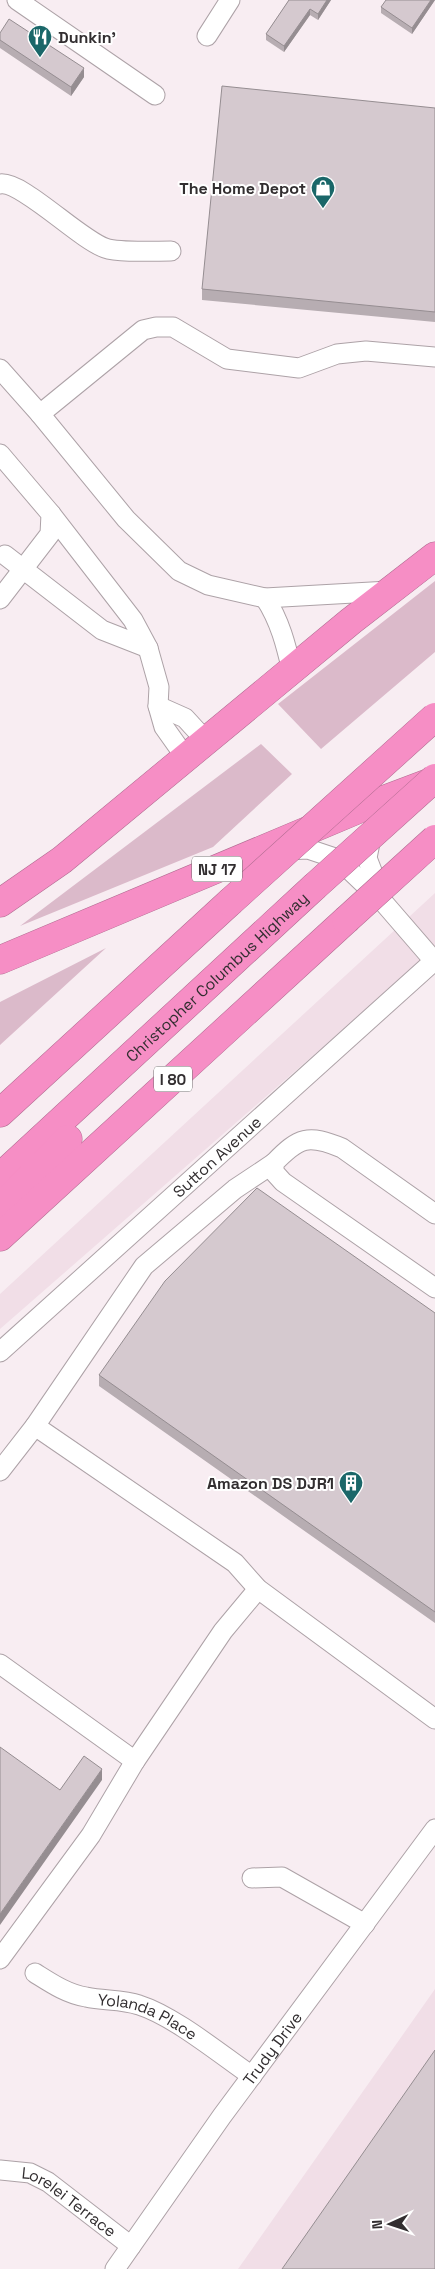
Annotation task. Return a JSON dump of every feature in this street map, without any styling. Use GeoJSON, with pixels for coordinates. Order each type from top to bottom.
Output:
{"type":"FeatureCollection","features":[{"type":"Feature","properties":{"kind":"highway"},"geometry":{"type":"LineString","coordinates":[[0,903],[62,860],[435,556]]}},
{"type":"Feature","properties":{"kind":"highway"},"geometry":{"type":"LineString","coordinates":[[0,1113],[435,717]]}},
{"type":"Feature","properties":{"kind":"highway","name":"NJ 17"},"geometry":{"type":"LineString","coordinates":[[0,960],[435,779]]}},
{"type":"Feature","properties":{"kind":"highway","name":"Christopher Columbus Highway"},"geometry":{"type":"LineString","coordinates":[[0,1177],[314,887],[435,779]]}},
{"type":"Feature","properties":{"kind":"highway","name":"I 80"},"geometry":{"type":"LineString","coordinates":[[0,1238],[435,839]]}},
{"type":"Feature","properties":{"kind":"highway"},"geometry":{"type":"LineString","coordinates":[[0,1207],[68,1138],[106,1081]]}},
{"type":"Feature","properties":{"kind":"street"},"geometry":{"type":"LineString","coordinates":[[17,0],[155,94]]}},
{"type":"Feature","properties":{"kind":"street"},"geometry":{"type":"LineString","coordinates":[[207,36],[230,0]]}},
{"type":"Feature","properties":{"kind":"street"},"geometry":{"type":"LineString","coordinates":[[0,184],[16,187],[78,233],[105,248],[171,252]]}},
{"type":"Feature","properties":{"kind":"street"},"geometry":{"type":"LineString","coordinates":[[40,414],[143,330],[156,327],[172,327],[227,359],[299,368],[337,354],[366,351],[435,357]]}},
{"type":"Feature","properties":{"kind":"street"},"geometry":{"type":"LineString","coordinates":[[0,369],[40,414],[126,519],[179,571],[208,585],[265,598],[390,591]]}},
{"type":"Feature","properties":{"kind":"street"},"geometry":{"type":"LineString","coordinates":[[0,454],[51,514],[133,620],[148,648],[159,687],[158,706],[164,726],[197,750]]}},
{"type":"Feature","properties":{"kind":"street"},"geometry":{"type":"LineString","coordinates":[[0,599],[50,534],[51,514]]}},
{"type":"Feature","properties":{"kind":"street"},"geometry":{"type":"LineString","coordinates":[[5,555],[102,630],[148,648]]}},
{"type":"Feature","properties":{"kind":"street"},"geometry":{"type":"LineString","coordinates":[[265,598],[274,611],[284,636],[292,671]]}},
{"type":"Feature","properties":{"kind":"street"},"geometry":{"type":"LineString","coordinates":[[158,706],[185,718],[197,750]]}},
{"type":"Feature","properties":{"kind":"street"},"geometry":{"type":"LineString","coordinates":[[384,902],[367,858],[374,826],[390,798]]}},
{"type":"Feature","properties":{"kind":"street"},"geometry":{"type":"LineString","coordinates":[[260,852],[308,849],[338,859],[384,902],[435,961]]}},
{"type":"Feature","properties":{"kind":"street","name":"Sutton Avenue"},"geometry":{"type":"LineString","coordinates":[[0,1352],[435,961]]}},
{"type":"Feature","properties":{"kind":"street"},"geometry":{"type":"LineString","coordinates":[[0,1471],[35,1426],[144,1266],[235,1188],[274,1163],[298,1141],[326,1142],[342,1148],[435,1214]]}},
{"type":"Feature","properties":{"kind":"street"},"geometry":{"type":"LineString","coordinates":[[274,1163],[274,1172],[283,1182],[435,1288]]}},
{"type":"Feature","properties":{"kind":"street"},"geometry":{"type":"LineString","coordinates":[[35,1426],[235,1563],[258,1589],[435,1719]]}},
{"type":"Feature","properties":{"kind":"street"},"geometry":{"type":"LineString","coordinates":[[0,1959],[91,1835],[135,1761],[223,1631],[258,1589]]}},
{"type":"Feature","properties":{"kind":"street"},"geometry":{"type":"LineString","coordinates":[[0,1664],[135,1761]]}},
{"type":"Feature","properties":{"kind":"street","name":"Trudy Drive"},"geometry":{"type":"LineString","coordinates":[[115,2269],[252,2076],[435,1829]]}},
{"type":"Feature","properties":{"kind":"street"},"geometry":{"type":"LineString","coordinates":[[252,1878],[282,1877],[365,1924]]}},
{"type":"Feature","properties":{"kind":"street","name":"Yolanda Place"},"geometry":{"type":"LineString","coordinates":[[35,1973],[68,1992],[87,1998],[119,2000],[139,2004],[160,2014],[252,2076]]}},
{"type":"Feature","properties":{"kind":"street","name":"Lorelei Terrace"},"geometry":{"type":"LineString","coordinates":[[0,2170],[30,2174],[48,2182],[130,2246]]}},
{"type":"Feature","properties":{"kind":"shaded area"},"geometry":{"type":"Polygon","coordinates":[[[435,581],[435,652],[321,749],[278,704],[435,581]]]}},
{"type":"Feature","properties":{"kind":"shaded area"},"geometry":{"type":"Polygon","coordinates":[[[261,744],[292,774],[213,847],[20,926],[261,744]]]}},
{"type":"Feature","properties":{"kind":"shaded area"},"geometry":{"type":"Polygon","coordinates":[[[435,893],[435,949],[0,1329],[0,1294],[435,893]]]}},
{"type":"Feature","properties":{"kind":"shaded area"},"geometry":{"type":"Polygon","coordinates":[[[106,948],[0,1045],[0,1002],[106,948]]]}},
{"type":"Feature","properties":{"kind":"shaded area"},"geometry":{"type":"Polygon","coordinates":[[[435,1989],[435,2269],[238,2269],[435,1989]]]}},
{"type":"Feature","properties":{"kind":"building"},"geometry":{"type":"Polygon","coordinates":[[[289,0],[327,0],[318,14],[310,9],[284,46],[266,34],[289,0]]]}},
{"type":"Feature","properties":{"kind":"building"},"geometry":{"type":"Polygon","coordinates":[[[386,0],[431,0],[412,28],[381,7],[386,0]]]}},
{"type":"Feature","properties":{"kind":"building"},"geometry":{"type":"Polygon","coordinates":[[[9,19],[84,68],[71,87],[0,40],[0,33],[9,19]]]}},
{"type":"Feature","properties":{"kind":"building","name":"The Home Depot"},"geometry":{"type":"Polygon","coordinates":[[[222,86],[435,108],[435,312],[202,289],[222,86]]]}},
{"type":"Feature","properties":{"kind":"building","name":"Amazon DS DJR1"},"geometry":{"type":"Polygon","coordinates":[[[257,1188],[435,1313],[435,1612],[99,1375],[165,1281],[257,1188]]]}},
{"type":"Feature","properties":{"kind":"building"},"geometry":{"type":"Polygon","coordinates":[[[0,1747],[60,1790],[84,1756],[102,1769],[0,1914],[0,1747]]]}},
{"type":"Feature","properties":{"kind":"building"},"geometry":{"type":"Polygon","coordinates":[[[435,2050],[435,2269],[282,2269],[435,2050]]]}},
{"type":"Feature","properties":{"kind":"place","name":"Dunkin'"},"geometry":{"type":"Point","coordinates":[40,58]}},
{"type":"Feature","properties":{"kind":"place","name":"The Home Depot"},"geometry":{"type":"Point","coordinates":[323,209]}},
{"type":"Feature","properties":{"kind":"place","name":"Amazon DS DJR1"},"geometry":{"type":"Point","coordinates":[351,1504]}}]}
